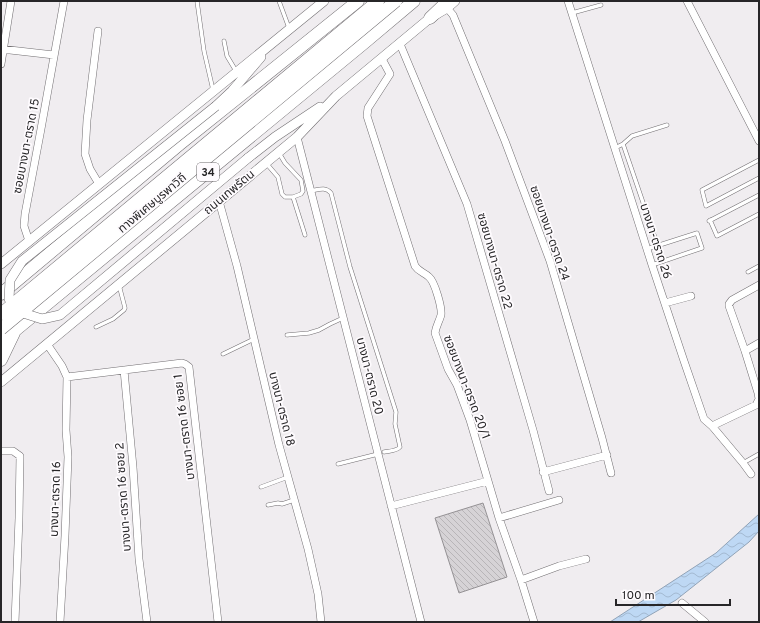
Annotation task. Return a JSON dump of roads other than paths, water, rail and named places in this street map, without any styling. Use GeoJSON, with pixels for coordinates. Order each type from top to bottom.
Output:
{"type":"FeatureCollection","features":[{"type":"Feature","properties":{"kind":"highway"},"geometry":{"type":"LineString","coordinates":[[1,294],[180,144],[358,1]]}},
{"type":"Feature","properties":{"kind":"highway","name":"ทางพิเศษบูรพาวิถี"},"geometry":{"type":"LineString","coordinates":[[1,314],[378,1]]}},
{"type":"Feature","properties":{"kind":"highway","name":"ทางพิเศษบูรพาวิถี"},"geometry":{"type":"LineString","coordinates":[[1,329],[396,1]]}},
{"type":"Feature","properties":{"kind":"highway","name":"34"},"geometry":{"type":"LineString","coordinates":[[1,342],[414,1]]}},
{"type":"Feature","properties":{"kind":"highway"},"geometry":{"type":"LineString","coordinates":[[395,17],[419,1]]}},
{"type":"Feature","properties":{"kind":"highway"},"geometry":{"type":"LineString","coordinates":[[430,18],[447,4]]}},
{"type":"Feature","properties":{"kind":"highway"},"geometry":{"type":"LineString","coordinates":[[1,360],[16,329]]}},
{"type":"Feature","properties":{"kind":"main road"},"geometry":{"type":"LineString","coordinates":[[1,264],[323,1]]}},
{"type":"Feature","properties":{"kind":"main road"},"geometry":{"type":"LineString","coordinates":[[447,4],[455,1]]}},
{"type":"Feature","properties":{"kind":"main road","name":"ถนนเทพรัตน"},"geometry":{"type":"LineString","coordinates":[[1,382],[297,137],[336,96],[430,18]]}},
{"type":"Feature","properties":{"kind":"main road"},"geometry":{"type":"LineString","coordinates":[[275,40],[232,91],[216,106],[22,261],[10,280],[9,298],[22,313],[42,319],[60,315],[248,158],[336,96]]}},
{"type":"Feature","properties":{"kind":"street"},"geometry":{"type":"LineString","coordinates":[[1,64],[2,49],[11,1]]}},
{"type":"Feature","properties":{"kind":"street","name":"ซอยบางนา-ตราด 15"},"geometry":{"type":"LineString","coordinates":[[29,240],[24,226],[25,214],[64,1]]}},
{"type":"Feature","properties":{"kind":"street","name":"บางนา-ตราด 26"},"geometry":{"type":"LineString","coordinates":[[568,1],[652,265],[704,419],[712,426],[751,474]]}},
{"type":"Feature","properties":{"kind":"street"},"geometry":{"type":"LineString","coordinates":[[687,1],[759,140]]}},
{"type":"Feature","properties":{"kind":"street","name":"ซอยบางนา-ตราด 24"},"geometry":{"type":"LineString","coordinates":[[447,4],[453,15],[505,141],[550,262],[611,473]]}},
{"type":"Feature","properties":{"kind":"street"},"geometry":{"type":"LineString","coordinates":[[98,31],[87,120],[85,154],[90,169],[98,184]]}},
{"type":"Feature","properties":{"kind":"street","name":"ซอยบางนา-ตราด 22"},"geometry":{"type":"LineString","coordinates":[[400,44],[467,204],[549,491]]}},
{"type":"Feature","properties":{"kind":"street"},"geometry":{"type":"LineString","coordinates":[[2,49],[54,55]]}},
{"type":"Feature","properties":{"kind":"street","name":"ซอยบางนา-ตราด 20/1"},"geometry":{"type":"LineString","coordinates":[[382,59],[390,74],[368,108],[367,116],[415,266],[418,270],[430,277],[433,282],[441,309],[441,316],[435,333],[448,370],[457,385],[470,420],[499,518],[534,622]]}},
{"type":"Feature","properties":{"kind":"street","name":"บางนา-ตราด 20"},"geometry":{"type":"LineString","coordinates":[[297,137],[343,318],[381,453],[391,506],[420,622]]}},
{"type":"Feature","properties":{"kind":"street","name":"บางนา-ตราด 18"},"geometry":{"type":"LineString","coordinates":[[218,202],[236,266],[279,445],[308,549],[318,594],[320,622]]}},
{"type":"Feature","properties":{"kind":"street"},"geometry":{"type":"LineString","coordinates":[[712,426],[756,405],[759,399],[729,304],[732,300],[759,285]]}},
{"type":"Feature","properties":{"kind":"street"},"geometry":{"type":"LineString","coordinates":[[665,303],[691,296]]}},
{"type":"Feature","properties":{"kind":"street"},"geometry":{"type":"LineString","coordinates":[[745,351],[759,343]]}},
{"type":"Feature","properties":{"kind":"street"},"geometry":{"type":"LineString","coordinates":[[48,344],[67,377]]}},
{"type":"Feature","properties":{"kind":"street","name":"บางนา-ตราด 16 ซอย 1"},"geometry":{"type":"LineString","coordinates":[[67,377],[182,363],[189,367],[218,622]]}},
{"type":"Feature","properties":{"kind":"street","name":"บางนา-ตราด 16 ซอย 2"},"geometry":{"type":"LineString","coordinates":[[124,370],[133,467],[139,559],[147,622]]}},
{"type":"Feature","properties":{"kind":"street","name":"บางนา-ตราด 16"},"geometry":{"type":"LineString","coordinates":[[60,622],[68,457],[66,430],[67,377]]}},
{"type":"Feature","properties":{"kind":"street"},"geometry":{"type":"LineString","coordinates":[[1,451],[13,451],[20,456],[15,622]]}},
{"type":"Feature","properties":{"kind":"street"},"geometry":{"type":"LineString","coordinates":[[543,472],[607,455]]}},
{"type":"Feature","properties":{"kind":"street"},"geometry":{"type":"LineString","coordinates":[[391,506],[488,481]]}},
{"type":"Feature","properties":{"kind":"street"},"geometry":{"type":"LineString","coordinates":[[499,518],[559,500]]}},
{"type":"Feature","properties":{"kind":"street"},"geometry":{"type":"LineString","coordinates":[[521,580],[559,566],[586,559]]}},
{"type":"Feature","properties":{"kind":"street"},"geometry":{"type":"LineString","coordinates":[[682,603],[705,622]]}},
{"type":"Feature","properties":{"kind":"lane"},"geometry":{"type":"LineString","coordinates":[[197,1],[204,51],[213,90]]}},
{"type":"Feature","properties":{"kind":"lane"},"geometry":{"type":"LineString","coordinates":[[279,1],[289,29]]}},
{"type":"Feature","properties":{"kind":"lane"},"geometry":{"type":"LineString","coordinates":[[572,12],[601,5]]}},
{"type":"Feature","properties":{"kind":"lane"},"geometry":{"type":"LineString","coordinates":[[224,41],[227,56],[237,72]]}},
{"type":"Feature","properties":{"kind":"lane"},"geometry":{"type":"LineString","coordinates":[[615,148],[623,144],[632,136],[667,125]]}},
{"type":"Feature","properties":{"kind":"lane"},"geometry":{"type":"LineString","coordinates":[[623,144],[663,261]]}},
{"type":"Feature","properties":{"kind":"lane"},"geometry":{"type":"LineString","coordinates":[[265,162],[278,177],[282,194],[285,197],[301,194],[303,191],[301,180],[285,163],[278,152]]}},
{"type":"Feature","properties":{"kind":"lane"},"geometry":{"type":"LineString","coordinates":[[759,160],[702,190],[706,206],[759,178]]}},
{"type":"Feature","properties":{"kind":"lane"},"geometry":{"type":"LineString","coordinates":[[310,191],[324,188],[328,189],[331,193],[350,267],[396,412],[395,424],[400,446],[396,450],[338,464]]}},
{"type":"Feature","properties":{"kind":"lane"},"geometry":{"type":"LineString","coordinates":[[759,195],[709,221],[717,236],[759,214]]}},
{"type":"Feature","properties":{"kind":"lane"},"geometry":{"type":"LineString","coordinates":[[293,196],[305,235]]}},
{"type":"Feature","properties":{"kind":"lane"},"geometry":{"type":"LineString","coordinates":[[647,248],[697,233],[702,248],[652,265]]}},
{"type":"Feature","properties":{"kind":"lane"},"geometry":{"type":"LineString","coordinates":[[748,272],[759,266]]}},
{"type":"Feature","properties":{"kind":"lane"},"geometry":{"type":"LineString","coordinates":[[96,327],[113,319],[124,310],[125,308],[119,284]]}},
{"type":"Feature","properties":{"kind":"lane"},"geometry":{"type":"LineString","coordinates":[[287,335],[308,333],[319,330],[343,318]]}},
{"type":"Feature","properties":{"kind":"lane"},"geometry":{"type":"LineString","coordinates":[[223,354],[254,339]]}},
{"type":"Feature","properties":{"kind":"lane"},"geometry":{"type":"LineString","coordinates":[[743,463],[759,454]]}},
{"type":"Feature","properties":{"kind":"lane"},"geometry":{"type":"LineString","coordinates":[[260,487],[288,477]]}},
{"type":"Feature","properties":{"kind":"lane"},"geometry":{"type":"LineString","coordinates":[[268,505],[278,503],[282,504],[294,500]]}},
{"type":"Feature","properties":{"kind":"water"},"geometry":{"type":"Polygon","coordinates":[[[759,514],[759,531],[749,542],[676,600],[638,622],[610,622],[716,553],[759,514]]]}}]}
